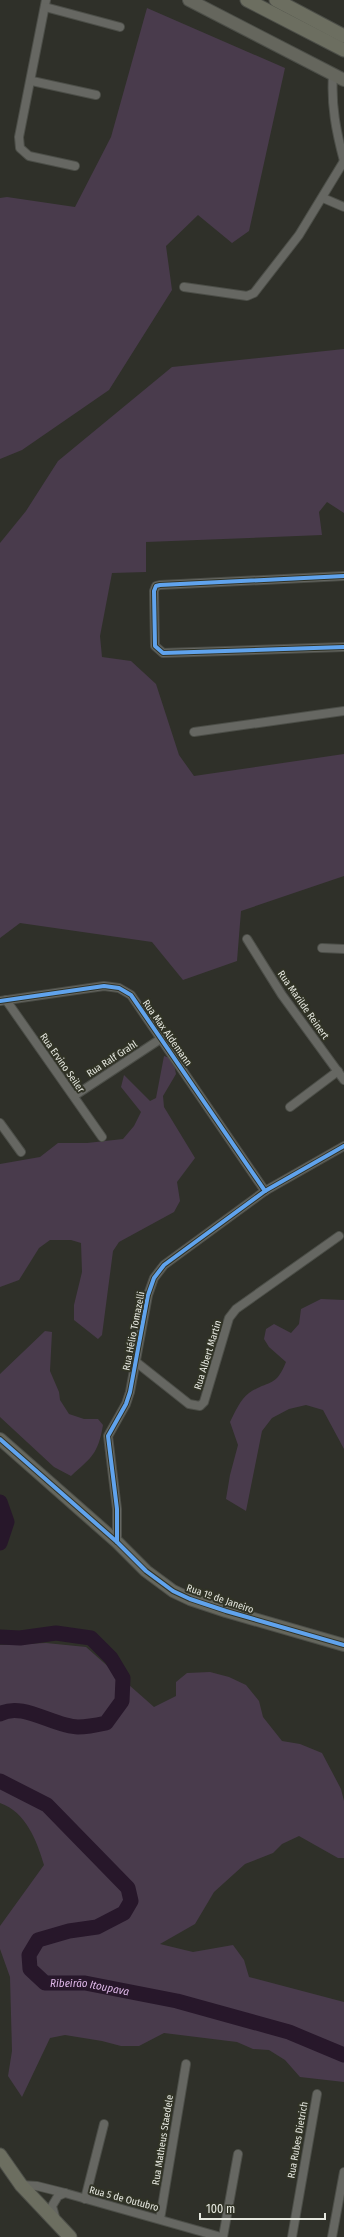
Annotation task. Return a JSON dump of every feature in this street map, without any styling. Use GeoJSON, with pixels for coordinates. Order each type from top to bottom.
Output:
{"type":"FeatureCollection","features":[{"type":"Feature","properties":{"kind":"main road"},"geometry":{"type":"LineString","coordinates":[[247,0],[344,50]]}},
{"type":"Feature","properties":{"kind":"main road"},"geometry":{"type":"LineString","coordinates":[[276,0],[344,36]]}},
{"type":"Feature","properties":{"kind":"main road"},"geometry":{"type":"LineString","coordinates":[[307,32],[344,57]]}},
{"type":"Feature","properties":{"kind":"main road"},"geometry":{"type":"LineString","coordinates":[[0,2155],[21,2185],[70,2237]]}},
{"type":"Feature","properties":{"kind":"street"},"geometry":{"type":"LineString","coordinates":[[189,0],[344,80]]}},
{"type":"Feature","properties":{"kind":"street"},"geometry":{"type":"LineString","coordinates":[[75,166],[29,156],[20,148],[19,136],[32,81],[46,3],[120,27]]}},
{"type":"Feature","properties":{"kind":"street"},"geometry":{"type":"LineString","coordinates":[[184,287],[247,296],[254,293],[299,235],[323,198],[344,161],[335,124],[332,100],[333,75]]}},
{"type":"Feature","properties":{"kind":"street"},"geometry":{"type":"LineString","coordinates":[[32,81],[96,95]]}},
{"type":"Feature","properties":{"kind":"street"},"geometry":{"type":"LineString","coordinates":[[323,198],[344,207]]}},
{"type":"Feature","properties":{"kind":"street"},"geometry":{"type":"LineString","coordinates":[[344,576],[160,584],[156,586],[154,591],[155,646],[163,653],[344,647]]}},
{"type":"Feature","properties":{"kind":"street"},"geometry":{"type":"LineString","coordinates":[[194,732],[344,711]]}},
{"type":"Feature","properties":{"kind":"street","name":"Rua Marilde Reinert"},"geometry":{"type":"LineString","coordinates":[[247,939],[282,995],[344,1080]]}},
{"type":"Feature","properties":{"kind":"street"},"geometry":{"type":"LineString","coordinates":[[322,948],[344,949]]}},
{"type":"Feature","properties":{"kind":"street","name":"Rua Max Aldemann"},"geometry":{"type":"LineString","coordinates":[[3,1000],[104,986],[119,988],[131,995],[162,1038],[265,1191]]}},
{"type":"Feature","properties":{"kind":"street","name":"Rua Ervino Seiler"},"geometry":{"type":"LineString","coordinates":[[3,1000],[74,1096],[102,1137]]}},
{"type":"Feature","properties":{"kind":"street","name":"Rua Ralf Grahl"},"geometry":{"type":"LineString","coordinates":[[74,1096],[162,1038]]}},
{"type":"Feature","properties":{"kind":"street"},"geometry":{"type":"LineString","coordinates":[[290,1107],[338,1071]]}},
{"type":"Feature","properties":{"kind":"street"},"geometry":{"type":"LineString","coordinates":[[0,1123],[21,1152]]}},
{"type":"Feature","properties":{"kind":"street","name":"Rua Hélio Tomazelli"},"geometry":{"type":"LineString","coordinates":[[117,1542],[117,1509],[108,1436],[126,1404],[136,1362],[148,1295],[154,1278],[164,1265],[265,1191],[344,1146]]}},
{"type":"Feature","properties":{"kind":"street","name":"Rua Albert Martin"},"geometry":{"type":"LineString","coordinates":[[136,1362],[189,1404],[200,1406],[204,1402],[229,1318],[236,1309],[339,1236]]}},
{"type":"Feature","properties":{"kind":"street","name":"Rua 1º de Janeiro"},"geometry":{"type":"LineString","coordinates":[[0,1439],[159,1581],[190,1599],[344,1645]]}},
{"type":"Feature","properties":{"kind":"street","name":"Rua Matheus Staedele"},"geometry":{"type":"LineString","coordinates":[[160,2219],[186,2064]]}},
{"type":"Feature","properties":{"kind":"street","name":"Rua Rubes Dietrich"},"geometry":{"type":"LineString","coordinates":[[292,2237],[317,2094]]}},
{"type":"Feature","properties":{"kind":"street"},"geometry":{"type":"LineString","coordinates":[[85,2199],[104,2124]]}},
{"type":"Feature","properties":{"kind":"street"},"geometry":{"type":"LineString","coordinates":[[222,2237],[238,2154]]}},
{"type":"Feature","properties":{"kind":"street"},"geometry":{"type":"LineString","coordinates":[[332,2237],[344,2172]]}},
{"type":"Feature","properties":{"kind":"street","name":"Rua 5 de Outubro"},"geometry":{"type":"LineString","coordinates":[[21,2185],[37,2186],[65,2193],[222,2237]]}},
{"type":"Feature","properties":{"kind":"street"},"geometry":{"type":"LineString","coordinates":[[56,2222],[52,2206],[58,2196],[65,2193]]}},
{"type":"Feature","properties":{"kind":"shaded area"},"geometry":{"type":"Polygon","coordinates":[[[147,8],[285,68],[249,231],[232,243],[198,215],[166,246],[172,290],[109,390],[22,450],[0,459],[0,198],[7,197],[75,207],[111,137],[147,8]]]}},
{"type":"Feature","properties":{"kind":"shaded area"},"geometry":{"type":"Polygon","coordinates":[[[344,349],[344,513],[327,502],[319,512],[322,535],[146,542],[146,572],[112,573],[100,636],[102,657],[131,661],[156,684],[179,755],[194,776],[344,754],[344,876],[241,911],[237,961],[183,980],[152,942],[20,923],[0,938],[0,543],[26,511],[58,461],[172,367],[344,349]]]}},
{"type":"Feature","properties":{"kind":"shaded area"},"geometry":{"type":"Polygon","coordinates":[[[164,1056],[173,1059],[176,1074],[163,1096],[164,1107],[195,1158],[177,1182],[180,1201],[174,1212],[119,1242],[113,1251],[102,1335],[98,1339],[74,1320],[74,1305],[82,1272],[81,1243],[71,1240],[50,1240],[39,1248],[19,1280],[0,1287],[0,1164],[40,1157],[58,1143],[87,1143],[123,1139],[134,1126],[141,1112],[121,1087],[124,1075],[150,1101],[156,1098],[164,1056]]]}},
{"type":"Feature","properties":{"kind":"shaded area"},"geometry":{"type":"Polygon","coordinates":[[[321,1299],[344,1300],[344,1449],[323,1410],[306,1405],[289,1409],[272,1418],[262,1431],[246,1511],[226,1499],[230,1475],[238,1445],[230,1422],[243,1399],[249,1393],[275,1380],[279,1376],[286,1362],[269,1347],[264,1339],[266,1329],[274,1324],[291,1333],[299,1324],[301,1309],[321,1299]]]}},
{"type":"Feature","properties":{"kind":"shaded area"},"geometry":{"type":"Polygon","coordinates":[[[45,1331],[52,1332],[50,1371],[59,1392],[60,1400],[69,1414],[84,1419],[98,1419],[103,1425],[99,1443],[93,1454],[71,1476],[54,1467],[0,1417],[0,1374],[45,1331]]]}},
{"type":"Feature","properties":{"kind":"shaded area"},"geometry":{"type":"Polygon","coordinates":[[[46,1643],[86,1647],[154,1707],[176,1696],[176,1682],[187,1673],[210,1672],[229,1677],[246,1685],[259,1701],[263,1717],[282,1741],[300,1744],[322,1753],[341,1789],[344,1801],[344,1858],[338,1858],[299,1836],[282,1844],[273,1853],[245,1864],[214,1892],[195,1924],[160,1944],[193,1952],[233,1945],[244,1960],[249,1977],[344,2002],[344,2082],[300,2077],[285,2060],[269,2050],[253,2049],[237,2042],[164,2033],[139,2046],[121,2046],[102,2041],[65,2035],[50,2038],[22,2097],[8,2076],[12,2051],[10,1977],[0,1949],[0,1926],[44,1865],[34,1837],[24,1820],[9,1807],[0,1803],[0,1645],[46,1643]]]}},
{"type":"Feature","properties":{"kind":"waterway","name":"Ribeirão Itoupava"},"geometry":{"type":"LineString","coordinates":[[0,1502],[7,1522],[0,1543]]}},
{"type":"Feature","properties":{"kind":"waterway","name":"Ribeirão Itoupava"},"geometry":{"type":"LineString","coordinates":[[0,1637],[20,1638],[56,1633],[91,1638],[111,1658],[123,1678],[122,1701],[106,1723],[78,1727],[69,1726],[28,1712],[9,1711],[0,1714]]}},
{"type":"Feature","properties":{"kind":"waterway","name":"Ribeirão Itoupava"},"geometry":{"type":"LineString","coordinates":[[0,1781],[47,1805],[128,1888],[131,1901],[124,1913],[97,1927],[69,1931],[38,1940],[29,1955],[30,1969],[45,1983],[85,1983],[177,2001],[289,2032],[344,2055]]}},
{"type":"Feature","properties":{"kind":"cycle path"},"geometry":{"type":"LineString","coordinates":[[344,576],[160,585],[156,586],[154,591],[155,646],[163,653],[344,647]]}},
{"type":"Feature","properties":{"kind":"cycle path"},"geometry":{"type":"LineString","coordinates":[[0,1001],[104,986],[119,988],[131,995],[265,1191]]}},
{"type":"Feature","properties":{"kind":"cycle path"},"geometry":{"type":"LineString","coordinates":[[117,1542],[117,1509],[108,1436],[126,1404],[130,1392],[148,1295],[154,1278],[164,1265],[265,1191],[344,1146]]}},
{"type":"Feature","properties":{"kind":"cycle path"},"geometry":{"type":"LineString","coordinates":[[0,1439],[117,1542],[146,1571],[173,1591],[190,1599],[226,1611],[344,1645]]}}]}
